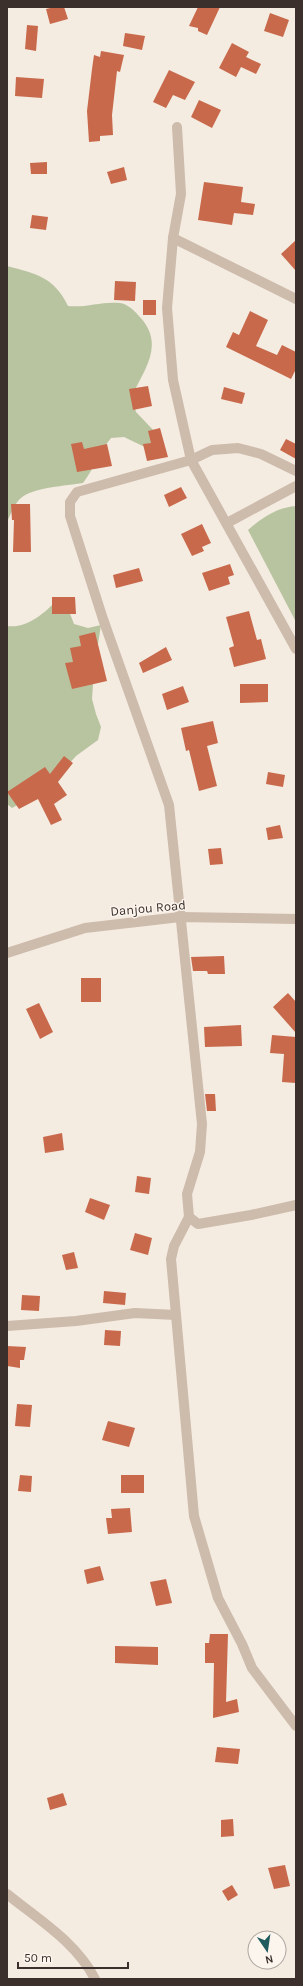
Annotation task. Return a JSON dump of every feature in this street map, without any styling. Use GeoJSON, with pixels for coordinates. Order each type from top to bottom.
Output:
{"type":"FeatureCollection","features":[{"type":"Feature","properties":{"kind":"street"},"geometry":{"type":"LineString","coordinates":[[177,127],[181,194],[173,238],[167,308],[173,380],[191,460],[296,649]]}},
{"type":"Feature","properties":{"kind":"street"},"geometry":{"type":"LineString","coordinates":[[173,238],[296,299]]}},
{"type":"Feature","properties":{"kind":"street"},"geometry":{"type":"LineString","coordinates":[[296,471],[261,454],[238,448],[212,450],[191,460],[77,492],[70,502],[70,516],[103,619],[169,805],[202,1124],[200,1152],[187,1194],[189,1217],[174,1246],[171,1259],[194,1516],[218,1598],[242,1644],[252,1668],[296,1726]]}},
{"type":"Feature","properties":{"kind":"street"},"geometry":{"type":"LineString","coordinates":[[227,523],[296,486]]}},
{"type":"Feature","properties":{"kind":"street","name":"Danjou Road"},"geometry":{"type":"LineString","coordinates":[[7,953],[85,928],[180,917],[296,919]]}},
{"type":"Feature","properties":{"kind":"street"},"geometry":{"type":"LineString","coordinates":[[189,1217],[198,1224],[251,1215],[296,1205]]}},
{"type":"Feature","properties":{"kind":"street"},"geometry":{"type":"LineString","coordinates":[[7,1326],[76,1321],[135,1313],[176,1315]]}},
{"type":"Feature","properties":{"kind":"street"},"geometry":{"type":"LineString","coordinates":[[7,1894],[56,1931],[74,1950],[95,1979]]}},
{"type":"Feature","properties":{"kind":"green space"},"geometry":{"type":"Polygon","coordinates":[[[7,266],[44,278],[63,296],[68,306],[120,303],[128,306],[136,313],[146,325],[151,336],[152,346],[147,365],[132,396],[136,412],[156,433],[149,449],[124,437],[111,438],[83,483],[42,489],[27,494],[16,503],[7,522],[7,266]]]}},
{"type":"Feature","properties":{"kind":"green space"},"geometry":{"type":"Polygon","coordinates":[[[296,506],[296,622],[248,530],[259,521],[276,511],[296,506]]]}},
{"type":"Feature","properties":{"kind":"green space"},"geometry":{"type":"Polygon","coordinates":[[[57,600],[69,611],[74,624],[88,628],[101,625],[94,669],[92,699],[101,727],[98,740],[76,756],[67,766],[23,802],[12,808],[7,804],[7,626],[28,623],[41,615],[57,600]]]}},
{"type":"Feature","properties":{"kind":"building"},"geometry":{"type":"Polygon","coordinates":[[[64,7],[68,19],[50,24],[46,9],[64,7]]]}},
{"type":"Feature","properties":{"kind":"building"},"geometry":{"type":"Polygon","coordinates":[[[198,7],[220,7],[207,35],[198,31],[198,28],[189,26],[198,7]]]}},
{"type":"Feature","properties":{"kind":"building"},"geometry":{"type":"Polygon","coordinates":[[[270,13],[289,20],[283,37],[264,31],[270,13]]]}},
{"type":"Feature","properties":{"kind":"building"},"geometry":{"type":"Polygon","coordinates":[[[27,25],[38,26],[36,51],[25,49],[27,25]]]}},
{"type":"Feature","properties":{"kind":"building"},"geometry":{"type":"Polygon","coordinates":[[[125,33],[145,36],[142,50],[123,46],[125,33]]]}},
{"type":"Feature","properties":{"kind":"building"},"geometry":{"type":"Polygon","coordinates":[[[232,43],[249,52],[246,57],[261,64],[256,74],[241,67],[236,77],[219,68],[232,43]]]}},
{"type":"Feature","properties":{"kind":"building"},"geometry":{"type":"Polygon","coordinates":[[[101,51],[124,55],[120,72],[117,71],[112,115],[113,135],[100,136],[100,141],[89,142],[87,111],[92,69],[94,55],[100,57],[101,51]]]}},
{"type":"Feature","properties":{"kind":"building"},"geometry":{"type":"Polygon","coordinates":[[[169,70],[195,82],[185,100],[173,95],[166,108],[153,102],[169,70]]]}},
{"type":"Feature","properties":{"kind":"building"},"geometry":{"type":"Polygon","coordinates":[[[16,77],[44,79],[42,98],[15,96],[16,77]]]}},
{"type":"Feature","properties":{"kind":"building"},"geometry":{"type":"Polygon","coordinates":[[[199,100],[221,110],[212,128],[191,117],[199,100]]]}},
{"type":"Feature","properties":{"kind":"building"},"geometry":{"type":"Polygon","coordinates":[[[47,162],[47,174],[31,174],[30,163],[47,162]]]}},
{"type":"Feature","properties":{"kind":"building"},"geometry":{"type":"Polygon","coordinates":[[[124,167],[127,180],[111,184],[107,172],[124,167]]]}},
{"type":"Feature","properties":{"kind":"building"},"geometry":{"type":"Polygon","coordinates":[[[204,182],[243,187],[241,202],[255,204],[253,215],[234,213],[232,225],[198,220],[204,182]]]}},
{"type":"Feature","properties":{"kind":"building"},"geometry":{"type":"Polygon","coordinates":[[[32,215],[48,217],[46,230],[30,228],[32,215]]]}},
{"type":"Feature","properties":{"kind":"building"},"geometry":{"type":"Polygon","coordinates":[[[296,240],[296,271],[281,254],[296,240]]]}},
{"type":"Feature","properties":{"kind":"building"},"geometry":{"type":"Polygon","coordinates":[[[115,281],[136,282],[135,301],[114,300],[115,281]]]}},
{"type":"Feature","properties":{"kind":"building"},"geometry":{"type":"Polygon","coordinates":[[[143,300],[156,300],[156,315],[143,315],[143,300]]]}},
{"type":"Feature","properties":{"kind":"building"},"geometry":{"type":"Polygon","coordinates":[[[250,311],[268,320],[256,346],[277,355],[282,345],[296,352],[296,369],[291,379],[226,347],[233,332],[239,335],[250,311]]]}},
{"type":"Feature","properties":{"kind":"building"},"geometry":{"type":"Polygon","coordinates":[[[148,386],[152,406],[133,410],[129,389],[148,386]]]}},
{"type":"Feature","properties":{"kind":"building"},"geometry":{"type":"Polygon","coordinates":[[[224,387],[245,393],[242,404],[221,399],[224,387]]]}},
{"type":"Feature","properties":{"kind":"building"},"geometry":{"type":"Polygon","coordinates":[[[160,428],[168,457],[147,461],[143,444],[151,443],[148,431],[160,428]]]}},
{"type":"Feature","properties":{"kind":"building"},"geometry":{"type":"Polygon","coordinates":[[[286,439],[296,444],[296,459],[280,450],[286,439]]]}},
{"type":"Feature","properties":{"kind":"building"},"geometry":{"type":"Polygon","coordinates":[[[82,442],[84,449],[107,444],[112,466],[77,472],[71,444],[82,442]]]}},
{"type":"Feature","properties":{"kind":"building"},"geometry":{"type":"Polygon","coordinates":[[[181,487],[187,498],[169,507],[164,495],[181,487]]]}},
{"type":"Feature","properties":{"kind":"building"},"geometry":{"type":"Polygon","coordinates":[[[11,504],[30,504],[31,552],[13,552],[14,520],[12,520],[11,504]]]}},
{"type":"Feature","properties":{"kind":"building"},"geometry":{"type":"Polygon","coordinates":[[[202,524],[211,543],[202,547],[204,551],[192,556],[181,534],[202,524]]]}},
{"type":"Feature","properties":{"kind":"building"},"geometry":{"type":"Polygon","coordinates":[[[230,564],[234,575],[228,577],[230,584],[209,591],[202,573],[230,564]]]}},
{"type":"Feature","properties":{"kind":"building"},"geometry":{"type":"Polygon","coordinates":[[[139,568],[143,581],[116,588],[113,575],[139,568]]]}},
{"type":"Feature","properties":{"kind":"building"},"geometry":{"type":"Polygon","coordinates":[[[52,597],[75,597],[76,614],[52,614],[52,597]]]}},
{"type":"Feature","properties":{"kind":"building"},"geometry":{"type":"Polygon","coordinates":[[[249,611],[257,640],[261,639],[266,659],[234,667],[229,648],[234,646],[226,617],[249,611]]]}},
{"type":"Feature","properties":{"kind":"building"},"geometry":{"type":"Polygon","coordinates":[[[95,632],[107,681],[72,689],[65,663],[73,662],[70,648],[81,646],[79,636],[95,632]]]}},
{"type":"Feature","properties":{"kind":"building"},"geometry":{"type":"Polygon","coordinates":[[[166,647],[172,660],[143,673],[139,663],[166,647]]]}},
{"type":"Feature","properties":{"kind":"building"},"geometry":{"type":"Polygon","coordinates":[[[240,684],[268,684],[268,702],[240,703],[240,684]]]}},
{"type":"Feature","properties":{"kind":"building"},"geometry":{"type":"Polygon","coordinates":[[[183,686],[189,702],[167,710],[162,694],[183,686]]]}},
{"type":"Feature","properties":{"kind":"building"},"geometry":{"type":"Polygon","coordinates":[[[213,721],[218,743],[207,746],[217,786],[199,791],[189,750],[186,751],[181,728],[213,721]]]}},
{"type":"Feature","properties":{"kind":"building"},"geometry":{"type":"Polygon","coordinates":[[[64,756],[73,763],[58,782],[67,795],[54,804],[62,820],[51,825],[38,799],[19,809],[7,792],[45,767],[50,774],[64,756]]]}},
{"type":"Feature","properties":{"kind":"building"},"geometry":{"type":"Polygon","coordinates":[[[268,772],[285,775],[283,787],[266,784],[268,772]]]}},
{"type":"Feature","properties":{"kind":"building"},"geometry":{"type":"Polygon","coordinates":[[[280,825],[283,838],[268,840],[266,828],[280,825]]]}},
{"type":"Feature","properties":{"kind":"building"},"geometry":{"type":"Polygon","coordinates":[[[221,848],[223,864],[210,865],[208,849],[221,848]]]}},
{"type":"Feature","properties":{"kind":"building"},"geometry":{"type":"Polygon","coordinates":[[[224,956],[225,974],[208,974],[207,971],[193,971],[191,957],[224,956]]]}},
{"type":"Feature","properties":{"kind":"building"},"geometry":{"type":"Polygon","coordinates":[[[81,978],[101,978],[101,1002],[81,1002],[81,978]]]}},
{"type":"Feature","properties":{"kind":"building"},"geometry":{"type":"Polygon","coordinates":[[[288,993],[296,1002],[296,1033],[273,1007],[288,993]]]}},
{"type":"Feature","properties":{"kind":"building"},"geometry":{"type":"Polygon","coordinates":[[[39,1003],[53,1032],[40,1039],[26,1009],[39,1003]]]}},
{"type":"Feature","properties":{"kind":"building"},"geometry":{"type":"Polygon","coordinates":[[[241,1025],[242,1046],[205,1047],[204,1027],[241,1025]]]}},
{"type":"Feature","properties":{"kind":"building"},"geometry":{"type":"Polygon","coordinates":[[[272,1035],[296,1037],[296,1083],[282,1082],[284,1054],[270,1053],[272,1035]]]}},
{"type":"Feature","properties":{"kind":"building"},"geometry":{"type":"Polygon","coordinates":[[[205,1094],[215,1094],[216,1111],[207,1111],[205,1094]]]}},
{"type":"Feature","properties":{"kind":"building"},"geometry":{"type":"Polygon","coordinates":[[[62,1133],[64,1150],[45,1153],[43,1137],[62,1133]]]}},
{"type":"Feature","properties":{"kind":"building"},"geometry":{"type":"Polygon","coordinates":[[[137,1176],[151,1178],[149,1194],[135,1192],[137,1176]]]}},
{"type":"Feature","properties":{"kind":"building"},"geometry":{"type":"Polygon","coordinates":[[[90,1198],[110,1205],[104,1220],[85,1212],[90,1198]]]}},
{"type":"Feature","properties":{"kind":"building"},"geometry":{"type":"Polygon","coordinates":[[[135,1233],[152,1238],[148,1255],[130,1250],[135,1233]]]}},
{"type":"Feature","properties":{"kind":"building"},"geometry":{"type":"Polygon","coordinates":[[[74,1252],[78,1268],[66,1270],[62,1255],[74,1252]]]}},
{"type":"Feature","properties":{"kind":"building"},"geometry":{"type":"Polygon","coordinates":[[[104,1291],[126,1293],[125,1305],[103,1303],[104,1291]]]}},
{"type":"Feature","properties":{"kind":"building"},"geometry":{"type":"Polygon","coordinates":[[[22,1295],[40,1296],[39,1311],[21,1310],[22,1295]]]}},
{"type":"Feature","properties":{"kind":"building"},"geometry":{"type":"Polygon","coordinates":[[[105,1330],[121,1331],[120,1346],[104,1345],[105,1330]]]}},
{"type":"Feature","properties":{"kind":"building"},"geometry":{"type":"Polygon","coordinates":[[[7,1346],[26,1347],[24,1360],[20,1360],[20,1368],[7,1366],[7,1346]]]}},
{"type":"Feature","properties":{"kind":"building"},"geometry":{"type":"Polygon","coordinates":[[[17,1404],[32,1405],[30,1427],[15,1426],[17,1404]]]}},
{"type":"Feature","properties":{"kind":"building"},"geometry":{"type":"Polygon","coordinates":[[[108,1421],[135,1428],[129,1447],[102,1440],[108,1421]]]}},
{"type":"Feature","properties":{"kind":"building"},"geometry":{"type":"Polygon","coordinates":[[[20,1475],[32,1476],[31,1492],[18,1491],[20,1475]]]}},
{"type":"Feature","properties":{"kind":"building"},"geometry":{"type":"Polygon","coordinates":[[[121,1475],[144,1475],[144,1493],[121,1493],[121,1475]]]}},
{"type":"Feature","properties":{"kind":"building"},"geometry":{"type":"Polygon","coordinates":[[[130,1508],[132,1532],[108,1534],[106,1518],[112,1518],[111,1509],[130,1508]]]}},
{"type":"Feature","properties":{"kind":"building"},"geometry":{"type":"Polygon","coordinates":[[[100,1566],[104,1580],[87,1584],[84,1570],[100,1566]]]}},
{"type":"Feature","properties":{"kind":"building"},"geometry":{"type":"Polygon","coordinates":[[[166,1579],[172,1603],[156,1606],[150,1582],[166,1579]]]}},
{"type":"Feature","properties":{"kind":"building"},"geometry":{"type":"Polygon","coordinates":[[[210,1634],[228,1634],[226,1702],[237,1699],[239,1712],[213,1718],[214,1663],[205,1663],[205,1643],[209,1643],[210,1634]]]}},
{"type":"Feature","properties":{"kind":"building"},"geometry":{"type":"Polygon","coordinates":[[[115,1646],[158,1647],[158,1665],[115,1663],[115,1646]]]}},
{"type":"Feature","properties":{"kind":"building"},"geometry":{"type":"Polygon","coordinates":[[[217,1747],[240,1749],[238,1764],[215,1762],[217,1747]]]}},
{"type":"Feature","properties":{"kind":"building"},"geometry":{"type":"Polygon","coordinates":[[[63,1793],[67,1805],[50,1810],[47,1798],[63,1793]]]}},
{"type":"Feature","properties":{"kind":"building"},"geometry":{"type":"Polygon","coordinates":[[[233,1819],[234,1836],[221,1837],[221,1820],[233,1819]]]}},
{"type":"Feature","properties":{"kind":"building"},"geometry":{"type":"Polygon","coordinates":[[[285,1865],[290,1886],[274,1889],[268,1868],[285,1865]]]}},
{"type":"Feature","properties":{"kind":"building"},"geometry":{"type":"Polygon","coordinates":[[[232,1885],[238,1895],[228,1901],[222,1891],[232,1885]]]}}]}
